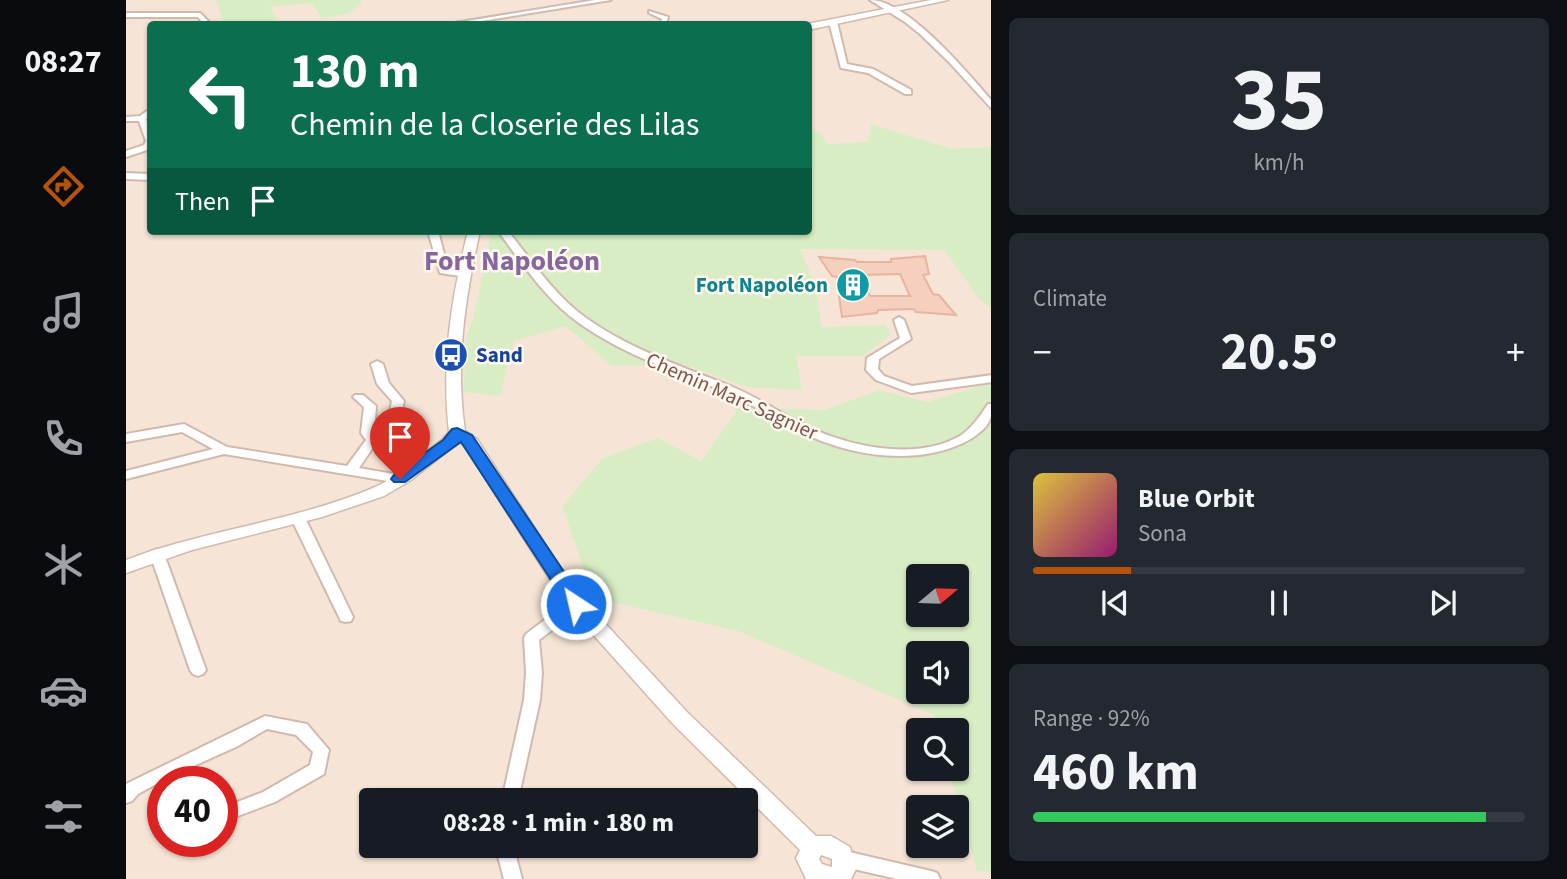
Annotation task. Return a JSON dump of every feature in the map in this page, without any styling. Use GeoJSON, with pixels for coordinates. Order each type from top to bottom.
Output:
{"type":"FeatureCollection","features":[{"type":"Feature","properties":{"kind":"street"},"geometry":{"type":"LineString","coordinates":[[472,21],[608,0]]}},
{"type":"Feature","properties":{"kind":"street"},"geometry":{"type":"LineString","coordinates":[[873,0],[894,10],[953,60],[991,107]]}},
{"type":"Feature","properties":{"kind":"street"},"geometry":{"type":"LineString","coordinates":[[812,26],[944,0]]}},
{"type":"Feature","properties":{"kind":"street"},"geometry":{"type":"LineString","coordinates":[[651,12],[666,18],[664,21]]}},
{"type":"Feature","properties":{"kind":"street"},"geometry":{"type":"LineString","coordinates":[[126,15],[200,15],[205,21]]}},
{"type":"Feature","properties":{"kind":"street"},"geometry":{"type":"LineString","coordinates":[[834,22],[844,66],[870,71],[908,92]]}},
{"type":"Feature","properties":{"kind":"street"},"geometry":{"type":"LineString","coordinates":[[126,119],[146,116]]}},
{"type":"Feature","properties":{"kind":"street"},"geometry":{"type":"LineString","coordinates":[[126,154],[147,147]]}},
{"type":"Feature","properties":{"kind":"street"},"geometry":{"type":"LineString","coordinates":[[126,176],[147,177]]}},
{"type":"Feature","properties":{"kind":"street"},"geometry":{"type":"LineString","coordinates":[[434,235],[444,271],[463,275]]}},
{"type":"Feature","properties":{"kind":"street"},"geometry":{"type":"LineString","coordinates":[[473,235],[463,275],[451,355],[451,391],[457,433],[471,443],[576,604],[680,718],[813,848],[807,858],[816,874],[931,879]]}},
{"type":"Feature","properties":{"kind":"street","name":"Chemin Marc Sagnier"},"geometry":{"type":"LineString","coordinates":[[506,235],[566,306],[602,334],[629,349],[750,399],[819,436],[874,452],[921,452],[944,446],[965,436],[980,426],[991,407]]}},
{"type":"Feature","properties":{"kind":"street"},"geometry":{"type":"LineString","coordinates":[[899,320],[906,339],[873,358],[872,370],[880,378],[911,390],[991,378]]}},
{"type":"Feature","properties":{"kind":"street"},"geometry":{"type":"LineString","coordinates":[[350,471],[372,440],[388,433],[393,423],[398,401],[383,384],[377,364]]}},
{"type":"Feature","properties":{"kind":"street"},"geometry":{"type":"LineString","coordinates":[[359,397],[370,406],[367,433],[372,440]]}},
{"type":"Feature","properties":{"kind":"street"},"geometry":{"type":"LineString","coordinates":[[126,438],[184,428],[224,450],[400,479]]}},
{"type":"Feature","properties":{"kind":"street"},"geometry":{"type":"LineString","coordinates":[[126,567],[157,554],[298,517],[381,491],[449,443],[457,433]]}},
{"type":"Feature","properties":{"kind":"street"},"geometry":{"type":"LineString","coordinates":[[126,475],[224,450]]}},
{"type":"Feature","properties":{"kind":"street"},"geometry":{"type":"LineString","coordinates":[[298,517],[346,617]]}},
{"type":"Feature","properties":{"kind":"street"},"geometry":{"type":"LineString","coordinates":[[157,554],[198,670]]}},
{"type":"Feature","properties":{"kind":"street"},"geometry":{"type":"LineString","coordinates":[[513,788],[532,700],[534,673],[531,638],[576,604]]}},
{"type":"Feature","properties":{"kind":"street"},"geometry":{"type":"LineString","coordinates":[[176,766],[230,742],[265,722],[301,729],[321,750],[318,769],[269,797],[238,809]]}},
{"type":"Feature","properties":{"kind":"street"},"geometry":{"type":"LineString","coordinates":[[126,796],[132,789],[147,781]]}},
{"type":"Feature","properties":{"kind":"street"},"geometry":{"type":"LineString","coordinates":[[507,858],[513,879]]}},
{"type":"Feature","properties":{"kind":"shaded area"},"geometry":{"type":"Polygon","coordinates":[[[126,0],[991,0],[991,879],[126,879],[126,0]]]}},
{"type":"Feature","properties":{"kind":"green space"},"geometry":{"type":"Polygon","coordinates":[[[216,0],[361,0],[361,4],[348,14],[322,18],[311,3],[270,7],[277,21],[223,21],[216,0]]]}},
{"type":"Feature","properties":{"kind":"green space"},"geometry":{"type":"Polygon","coordinates":[[[871,124],[952,149],[991,147],[991,308],[981,301],[944,250],[800,249],[817,289],[821,327],[886,325],[890,335],[863,356],[796,356],[802,390],[747,387],[682,364],[611,366],[566,326],[514,341],[500,396],[463,392],[467,335],[491,235],[812,235],[812,131],[819,132],[828,144],[868,142],[871,124]]]}},
{"type":"Feature","properties":{"kind":"green space"},"geometry":{"type":"Polygon","coordinates":[[[985,384],[991,386],[991,872],[977,871],[969,842],[969,795],[956,795],[953,781],[969,781],[969,718],[935,718],[934,715],[908,704],[969,704],[969,641],[906,641],[906,703],[738,631],[594,598],[562,506],[603,458],[658,438],[701,461],[736,412],[725,395],[730,394],[759,408],[825,410],[878,390],[928,402],[985,384]]]}},
{"type":"Feature","properties":{"kind":"building","name":"Fort Napoléon"},"geometry":{"type":"Polygon","coordinates":[[[925,256],[929,274],[923,275],[933,294],[939,295],[956,315],[916,312],[914,309],[878,310],[877,313],[842,317],[839,296],[845,295],[837,277],[832,276],[819,257],[857,262],[891,262],[891,259],[925,256]],[[900,274],[861,275],[870,296],[910,296],[900,274]]]}},
{"type":"Feature","properties":{"kind":"place","name":"Fort Napoléon"},"geometry":{"type":"Point","coordinates":[853,285]}},
{"type":"Feature","properties":{"kind":"place","name":"Sand"},"geometry":{"type":"Point","coordinates":[451,355]}},
{"type":"Feature","properties":{"kind":"district","name":"Fort Napoléon"},"geometry":{"type":"Point","coordinates":[512,260]}},
{"type":"Feature","properties":{"kind":"route"},"geometry":{"type":"LineString","coordinates":[[400,479],[449,443],[457,433],[466,438],[576,604]]}}]}
